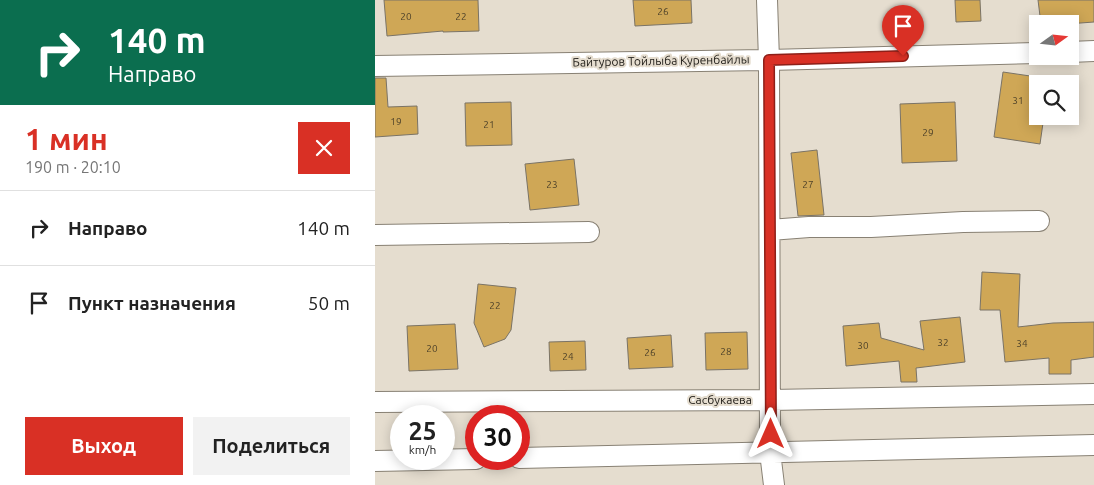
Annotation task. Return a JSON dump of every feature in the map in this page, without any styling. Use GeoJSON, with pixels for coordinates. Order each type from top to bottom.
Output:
{"type":"FeatureCollection","features":[{"type":"Feature","properties":{"kind":"street"},"geometry":{"type":"LineString","coordinates":[[767,0],[769,60],[770,452],[774,485]]}},
{"type":"Feature","properties":{"kind":"street"},"geometry":{"type":"LineString","coordinates":[[1079,52],[1094,51]]}},
{"type":"Feature","properties":{"kind":"street","name":"Байтуров Тойлыба Куренбайлы"},"geometry":{"type":"LineString","coordinates":[[375,66],[769,60],[1029,52]]}},
{"type":"Feature","properties":{"kind":"street"},"geometry":{"type":"LineString","coordinates":[[770,230],[809,227],[871,227],[963,222],[1039,221]]}},
{"type":"Feature","properties":{"kind":"street"},"geometry":{"type":"LineString","coordinates":[[375,235],[589,232]]}},
{"type":"Feature","properties":{"kind":"street","name":"Сасбукаева"},"geometry":{"type":"LineString","coordinates":[[375,402],[771,400],[1094,394]]}},
{"type":"Feature","properties":{"kind":"street"},"geometry":{"type":"LineString","coordinates":[[530,458],[1094,445]]}},
{"type":"Feature","properties":{"kind":"street"},"geometry":{"type":"LineString","coordinates":[[375,461],[465,459]]}},
{"type":"Feature","properties":{"kind":"building"},"geometry":{"type":"Polygon","coordinates":[[[384,0],[478,0],[479,31],[443,31],[387,36],[384,0]]]}},
{"type":"Feature","properties":{"kind":"building"},"geometry":{"type":"Polygon","coordinates":[[[633,0],[691,0],[692,23],[635,26],[633,0]]]}},
{"type":"Feature","properties":{"kind":"building"},"geometry":{"type":"Polygon","coordinates":[[[955,0],[980,0],[981,21],[956,22],[955,0]]]}},
{"type":"Feature","properties":{"kind":"building"},"geometry":{"type":"Polygon","coordinates":[[[1038,0],[1094,0],[1094,22],[1079,23],[1079,15],[1040,15],[1038,0]]]}},
{"type":"Feature","properties":{"kind":"building"},"geometry":{"type":"Polygon","coordinates":[[[1003,72],[1029,76],[1029,125],[1043,125],[1040,144],[994,137],[1003,72]]]}},
{"type":"Feature","properties":{"kind":"building"},"geometry":{"type":"Polygon","coordinates":[[[375,78],[386,78],[388,107],[417,106],[418,134],[375,137],[375,78]]]}},
{"type":"Feature","properties":{"kind":"building"},"geometry":{"type":"Polygon","coordinates":[[[511,102],[512,145],[466,146],[465,103],[511,102]]]}},
{"type":"Feature","properties":{"kind":"building"},"geometry":{"type":"Polygon","coordinates":[[[955,102],[957,161],[902,163],[900,104],[955,102]]]}},
{"type":"Feature","properties":{"kind":"building"},"geometry":{"type":"Polygon","coordinates":[[[817,150],[824,215],[798,216],[791,153],[817,150]]]}},
{"type":"Feature","properties":{"kind":"building"},"geometry":{"type":"Polygon","coordinates":[[[574,159],[579,205],[530,210],[525,164],[574,159]]]}},
{"type":"Feature","properties":{"kind":"building"},"geometry":{"type":"Polygon","coordinates":[[[982,272],[1020,274],[1018,327],[1053,323],[1094,322],[1094,357],[1071,360],[1071,374],[1049,374],[1049,358],[1005,362],[1000,310],[980,310],[982,272]]]}},
{"type":"Feature","properties":{"kind":"building"},"geometry":{"type":"Polygon","coordinates":[[[478,284],[516,288],[511,330],[505,339],[484,347],[474,323],[478,284]]]}},
{"type":"Feature","properties":{"kind":"building"},"geometry":{"type":"Polygon","coordinates":[[[960,317],[965,362],[916,368],[917,382],[901,382],[899,361],[846,366],[843,326],[879,323],[881,338],[924,350],[920,321],[960,317]]]}},
{"type":"Feature","properties":{"kind":"building"},"geometry":{"type":"Polygon","coordinates":[[[455,324],[458,369],[409,371],[407,326],[455,324]]]}},
{"type":"Feature","properties":{"kind":"building"},"geometry":{"type":"Polygon","coordinates":[[[747,332],[748,369],[706,370],[705,333],[747,332]]]}},
{"type":"Feature","properties":{"kind":"building"},"geometry":{"type":"Polygon","coordinates":[[[671,335],[673,367],[629,369],[627,338],[671,335]]]}},
{"type":"Feature","properties":{"kind":"building"},"geometry":{"type":"Polygon","coordinates":[[[585,341],[586,370],[550,371],[549,342],[585,341]]]}},
{"type":"Feature","properties":{"kind":"route"},"geometry":{"type":"LineString","coordinates":[[771,434],[769,60],[903,56]]}}]}
